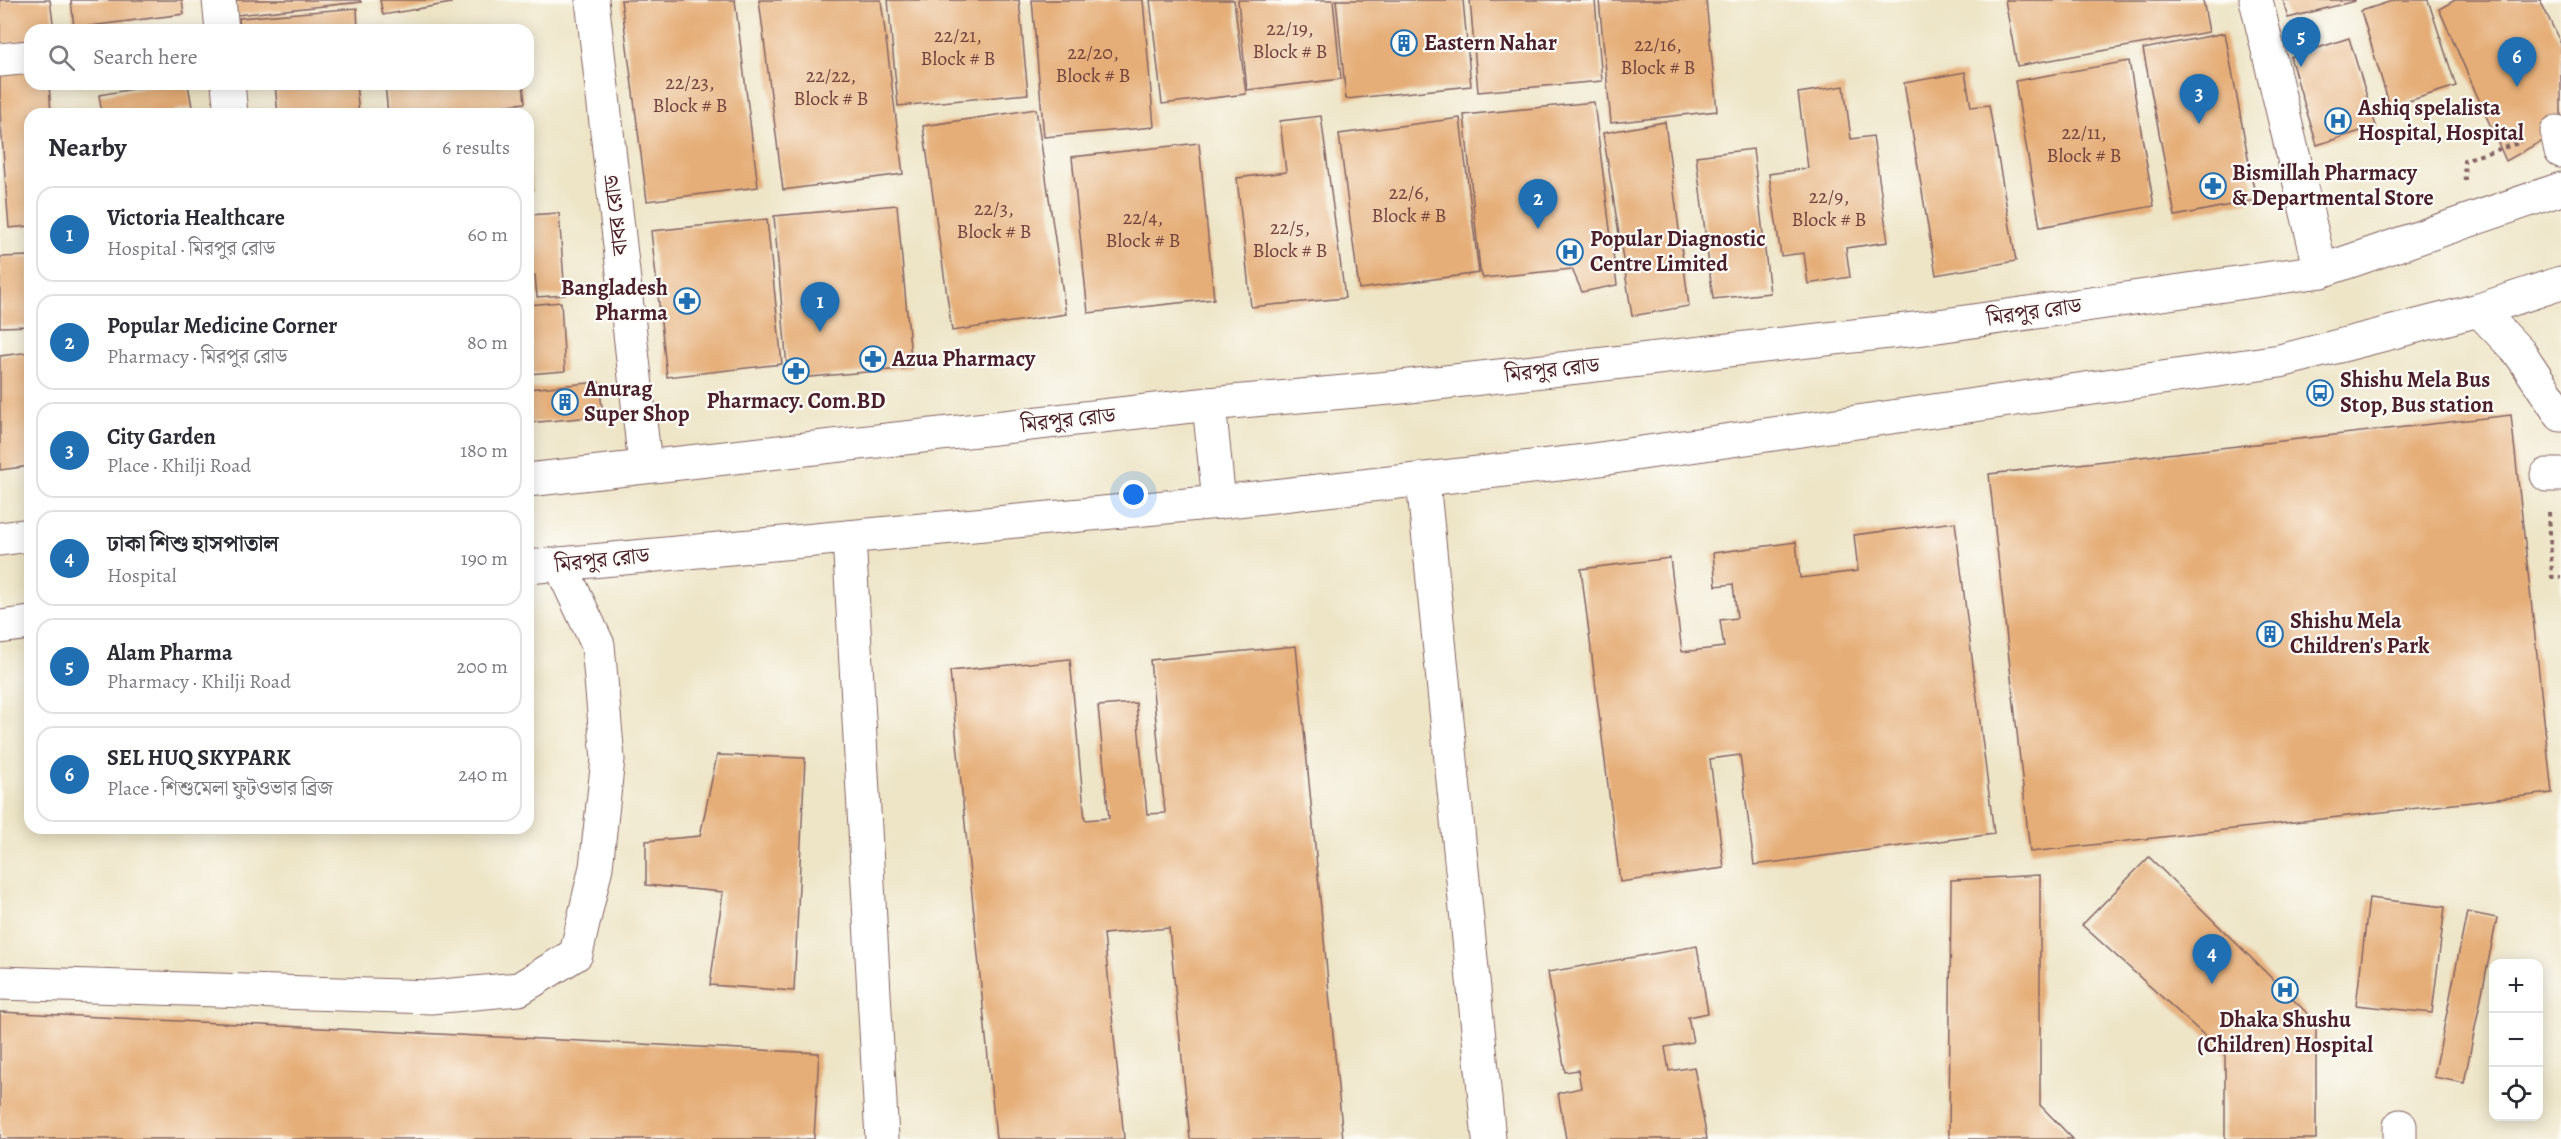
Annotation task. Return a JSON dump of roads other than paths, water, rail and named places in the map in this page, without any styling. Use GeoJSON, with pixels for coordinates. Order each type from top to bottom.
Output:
{"type":"FeatureCollection","features":[{"type":"Feature","properties":{"kind":"main road"},"geometry":{"type":"LineString","coordinates":[[219,0],[221,24]]}},
{"type":"Feature","properties":{"kind":"main road","name":"বাবর রোড"},"geometry":{"type":"LineString","coordinates":[[592,0],[645,465]]}},
{"type":"Feature","properties":{"kind":"main road"},"geometry":{"type":"LineString","coordinates":[[2256,0],[2321,271]]}},
{"type":"Feature","properties":{"kind":"main road"},"geometry":{"type":"LineString","coordinates":[[0,60],[24,58]]}},
{"type":"Feature","properties":{"kind":"main road"},"geometry":{"type":"LineString","coordinates":[[229,90],[230,108]]}},
{"type":"Feature","properties":{"kind":"main road","name":"মিরপুর রোড"},"geometry":{"type":"LineString","coordinates":[[534,479],[645,465],[1209,404],[1401,387],[1924,328],[2321,271],[2561,189]]}},
{"type":"Feature","properties":{"kind":"main road","name":"মিরপুর রোড"},"geometry":{"type":"LineString","coordinates":[[534,566],[1219,502],[1586,461],[2280,361],[2479,309],[2561,283]]}},
{"type":"Feature","properties":{"kind":"main road"},"geometry":{"type":"LineString","coordinates":[[2479,309],[2520,353],[2561,415]]}},
{"type":"Feature","properties":{"kind":"main road"},"geometry":{"type":"LineString","coordinates":[[1209,404],[1219,502]]}},
{"type":"Feature","properties":{"kind":"main road"},"geometry":{"type":"LineString","coordinates":[[1423,481],[1489,1139]]}},
{"type":"Feature","properties":{"kind":"main road"},"geometry":{"type":"LineString","coordinates":[[0,538],[24,536]]}},
{"type":"Feature","properties":{"kind":"main road"},"geometry":{"type":"LineString","coordinates":[[849,537],[882,1139]]}},
{"type":"Feature","properties":{"kind":"main road"},"geometry":{"type":"LineString","coordinates":[[0,983],[431,997],[519,989],[576,954],[596,867],[608,759],[598,645],[560,564]]}},
{"type":"Feature","properties":{"kind":"main road"},"geometry":{"type":"LineString","coordinates":[[0,627],[24,624]]}},
{"type":"Feature","properties":{"kind":"place","name":"Eastern Nahar"},"geometry":{"type":"Point","coordinates":[1404,43]}},
{"type":"Feature","properties":{"kind":"place","name":"Alam Pharma"},"geometry":{"type":"Point","coordinates":[2301,67]}},
{"type":"Feature","properties":{"kind":"place","name":"SEL HUQ SKYPARK"},"geometry":{"type":"Point","coordinates":[2517,87]}},
{"type":"Feature","properties":{"kind":"place","name":"Ashiq spelalista Hospital, Hospital"},"geometry":{"type":"Point","coordinates":[2338,121]}},
{"type":"Feature","properties":{"kind":"place","name":"City Garden"},"geometry":{"type":"Point","coordinates":[2199,124]}},
{"type":"Feature","properties":{"kind":"place","name":"Bismillah Pharmacy & Departmental Store"},"geometry":{"type":"Point","coordinates":[2213,186]}},
{"type":"Feature","properties":{"kind":"place","name":"Popular Medicine Corner"},"geometry":{"type":"Point","coordinates":[1538,229]}},
{"type":"Feature","properties":{"kind":"place","name":"Popular Diagnostic Centre Limited"},"geometry":{"type":"Point","coordinates":[1570,252]}},
{"type":"Feature","properties":{"kind":"place","name":"Bangladesh Pharma"},"geometry":{"type":"Point","coordinates":[687,301]}},
{"type":"Feature","properties":{"kind":"place","name":"Victoria Healthcare"},"geometry":{"type":"Point","coordinates":[820,332]}},
{"type":"Feature","properties":{"kind":"place","name":"Azua Pharmacy"},"geometry":{"type":"Point","coordinates":[873,359]}},
{"type":"Feature","properties":{"kind":"place","name":"Pharmacy. Com.BD"},"geometry":{"type":"Point","coordinates":[796,371]}},
{"type":"Feature","properties":{"kind":"place","name":"Shishu Mela Bus Stop, Bus station"},"geometry":{"type":"Point","coordinates":[2320,393]}},
{"type":"Feature","properties":{"kind":"place","name":"Anurag Super Shop"},"geometry":{"type":"Point","coordinates":[565,402]}},
{"type":"Feature","properties":{"kind":"place","name":"Shishu Mela Children's Park"},"geometry":{"type":"Point","coordinates":[2270,634]}},
{"type":"Feature","properties":{"kind":"place","name":"ঢাকা শিশু হাসপাতাল"},"geometry":{"type":"Point","coordinates":[2212,984]}},
{"type":"Feature","properties":{"kind":"place","name":"Dhaka Shushu (Children) Hospital"},"geometry":{"type":"Point","coordinates":[2285,990]}}]}
